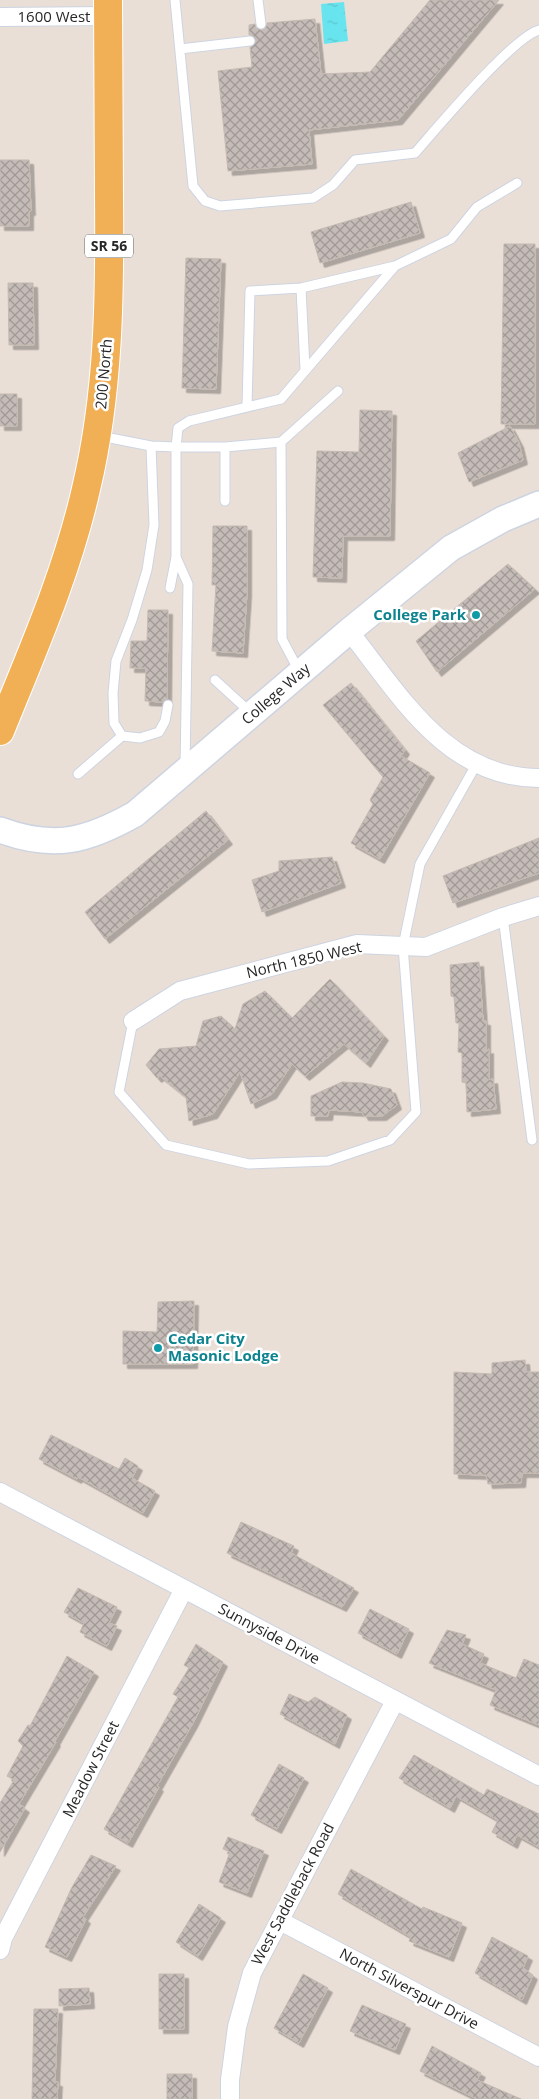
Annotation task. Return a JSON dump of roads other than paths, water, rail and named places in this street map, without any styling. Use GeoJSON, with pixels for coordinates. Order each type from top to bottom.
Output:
{"type":"FeatureCollection","features":[{"type":"Feature","properties":{"kind":"main road","name":"200 North"},"geometry":{"type":"LineString","coordinates":[[0,731],[63,570],[86,490],[97,435],[106,364],[110,270],[108,8]]}},
{"type":"Feature","properties":{"kind":"main road","name":"College Way"},"geometry":{"type":"LineString","coordinates":[[0,830],[45,842],[75,840],[105,831],[135,814],[349,631],[451,548],[503,519],[539,504]]}},
{"type":"Feature","properties":{"kind":"street","name":"1600 West"},"geometry":{"type":"LineString","coordinates":[[0,17],[108,8]]}},
{"type":"Feature","properties":{"kind":"street"},"geometry":{"type":"LineString","coordinates":[[349,631],[420,721],[440,740],[476,765],[524,778],[539,778]]}},
{"type":"Feature","properties":{"kind":"street","name":"North 1850 West"},"geometry":{"type":"LineString","coordinates":[[133,1021],[180,991],[357,944],[426,947],[503,917],[539,906]]}},
{"type":"Feature","properties":{"kind":"street","name":"Sunnyside Drive"},"geometry":{"type":"LineString","coordinates":[[0,1492],[539,1776]]}},
{"type":"Feature","properties":{"kind":"street","name":"Meadow Street"},"geometry":{"type":"LineString","coordinates":[[0,1950],[3,1938],[184,1589]]}},
{"type":"Feature","properties":{"kind":"street","name":"West Saddleback Road"},"geometry":{"type":"LineString","coordinates":[[230,2099],[230,2080],[237,2027],[252,1973],[394,1701]]}},
{"type":"Feature","properties":{"kind":"street","name":"North Silverspur Drive"},"geometry":{"type":"LineString","coordinates":[[280,1921],[539,2057]]}},
{"type":"Feature","properties":{"kind":"lane"},"geometry":{"type":"LineString","coordinates":[[175,0],[193,186],[205,200],[220,206],[314,198],[333,185],[355,160],[415,153],[498,62],[530,32],[539,30]]}},
{"type":"Feature","properties":{"kind":"lane"},"geometry":{"type":"LineString","coordinates":[[258,0],[261,24]]}},
{"type":"Feature","properties":{"kind":"lane"},"geometry":{"type":"LineString","coordinates":[[180,49],[250,41]]}},
{"type":"Feature","properties":{"kind":"lane"},"geometry":{"type":"LineString","coordinates":[[247,406],[250,291],[301,288],[395,266],[451,239],[477,207],[517,182]]}},
{"type":"Feature","properties":{"kind":"lane"},"geometry":{"type":"LineString","coordinates":[[170,588],[176,557],[176,447],[178,428],[189,421],[281,399],[395,266]]}},
{"type":"Feature","properties":{"kind":"lane"},"geometry":{"type":"LineString","coordinates":[[301,288],[305,369]]}},
{"type":"Feature","properties":{"kind":"lane"},"geometry":{"type":"LineString","coordinates":[[97,435],[151,446],[176,447],[225,447],[281,442],[338,391]]}},
{"type":"Feature","properties":{"kind":"lane"},"geometry":{"type":"LineString","coordinates":[[281,442],[282,639],[300,673]]}},
{"type":"Feature","properties":{"kind":"lane"},"geometry":{"type":"LineString","coordinates":[[122,736],[114,723],[113,693],[116,660],[132,620],[147,570],[154,525],[151,446]]}},
{"type":"Feature","properties":{"kind":"lane"},"geometry":{"type":"LineString","coordinates":[[225,447],[225,501]]}},
{"type":"Feature","properties":{"kind":"lane"},"geometry":{"type":"LineString","coordinates":[[176,557],[188,584],[184,772]]}},
{"type":"Feature","properties":{"kind":"lane"},"geometry":{"type":"LineString","coordinates":[[215,680],[253,714]]}},
{"type":"Feature","properties":{"kind":"lane"},"geometry":{"type":"LineString","coordinates":[[78,774],[122,736],[140,738],[159,732],[165,721],[168,704]]}},
{"type":"Feature","properties":{"kind":"lane"},"geometry":{"type":"LineString","coordinates":[[133,1021],[119,1092],[166,1144],[249,1164],[328,1161],[390,1140],[416,1112],[403,946],[420,864],[476,765]]}},
{"type":"Feature","properties":{"kind":"lane"},"geometry":{"type":"LineString","coordinates":[[503,917],[532,1140]]}},
{"type":"Feature","properties":{"kind":"water"},"geometry":{"type":"Polygon","coordinates":[[[344,2],[348,41],[324,44],[321,4],[344,2]]]}},
{"type":"Feature","properties":{"kind":"place","name":"College Park"},"geometry":{"type":"Point","coordinates":[476,615]}},
{"type":"Feature","properties":{"kind":"place","name":"Cedar City Masonic Lodge"},"geometry":{"type":"Point","coordinates":[158,1348]}}]}
